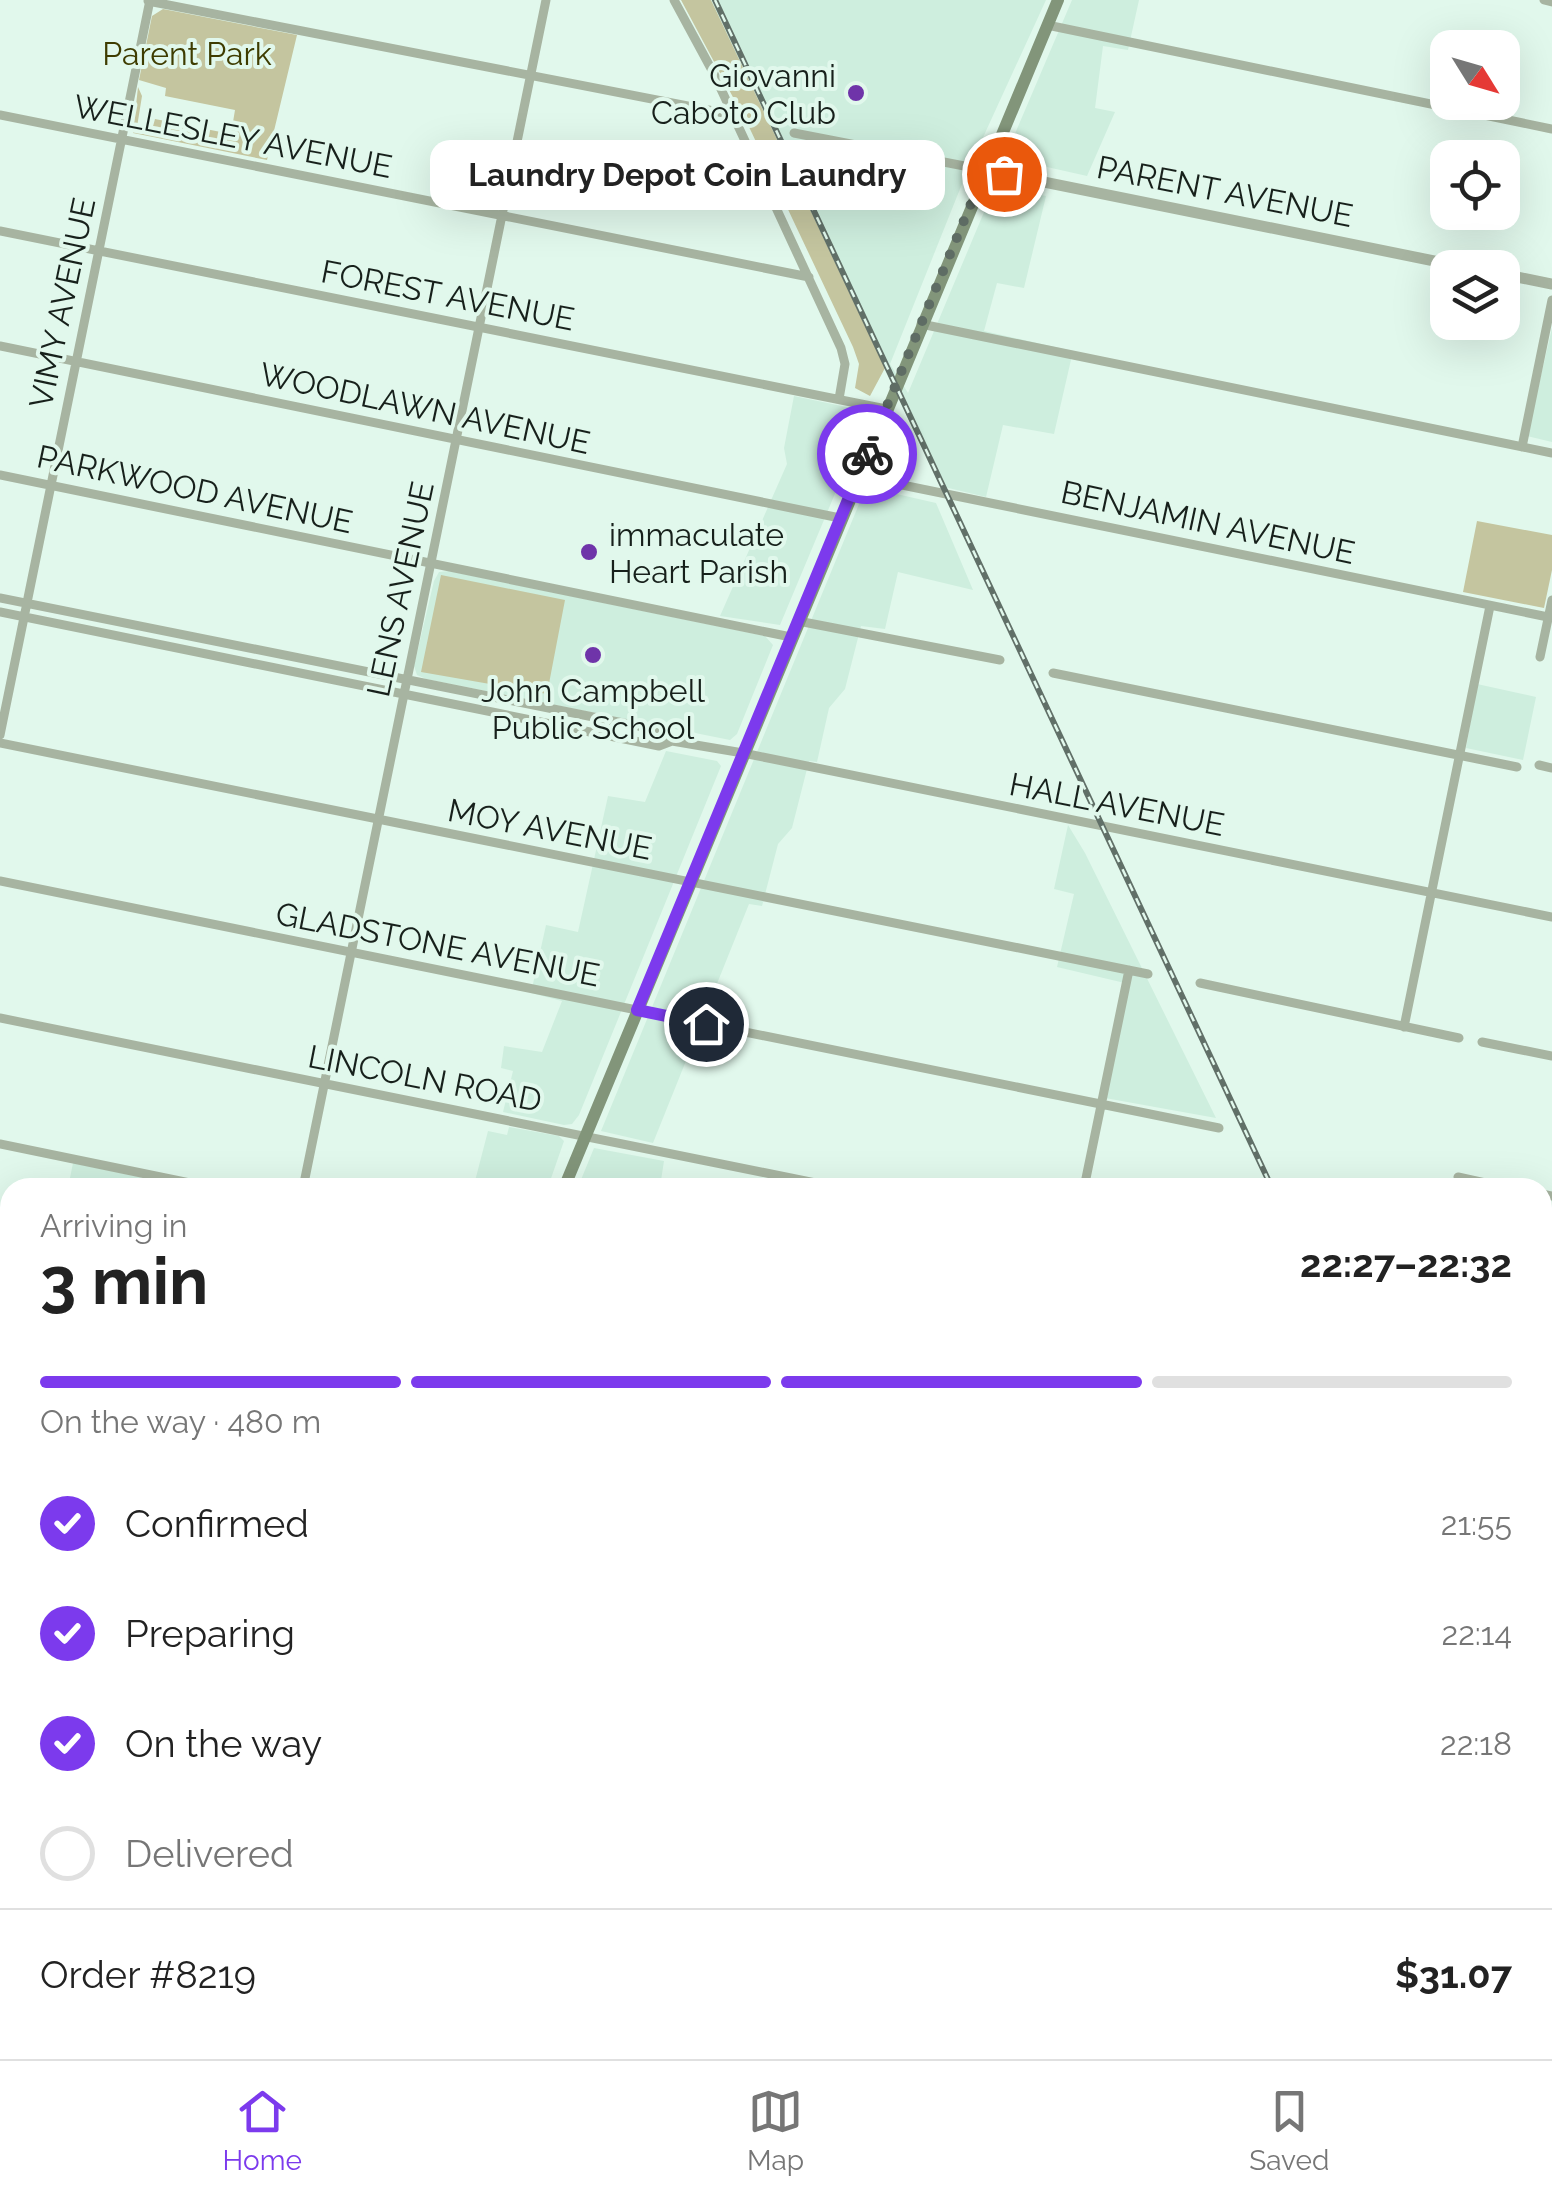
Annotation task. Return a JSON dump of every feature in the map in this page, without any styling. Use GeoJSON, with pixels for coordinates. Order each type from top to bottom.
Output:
{"type":"FeatureCollection","features":[{"type":"Feature","properties":{"kind":"main road"},"geometry":{"type":"LineString","coordinates":[[568,1178],[1058,0]]}},
{"type":"Feature","properties":{"kind":"street"},"geometry":{"type":"LineString","coordinates":[[148,0],[734,115]]}},
{"type":"Feature","properties":{"kind":"street","name":"VIMY AVENUE"},"geometry":{"type":"LineString","coordinates":[[0,735],[148,0]]}},
{"type":"Feature","properties":{"kind":"street","name":"LENS AVENUE"},"geometry":{"type":"LineString","coordinates":[[305,1178],[546,0]]}},
{"type":"Feature","properties":{"kind":"street"},"geometry":{"type":"LineString","coordinates":[[674,0],[734,115],[841,348],[845,364],[839,399]]}},
{"type":"Feature","properties":{"kind":"street"},"geometry":{"type":"LineString","coordinates":[[1544,0],[1552,2]]}},
{"type":"Feature","properties":{"kind":"street"},"geometry":{"type":"LineString","coordinates":[[1047,25],[1552,129]]}},
{"type":"Feature","properties":{"kind":"street","name":"WELLESLEY AVENUE"},"geometry":{"type":"LineString","coordinates":[[0,115],[809,277]]}},
{"type":"Feature","properties":{"kind":"street","name":"PARENT AVENUE"},"geometry":{"type":"LineString","coordinates":[[794,133],[1430,260]]}},
{"type":"Feature","properties":{"kind":"street","name":"FOREST AVENUE"},"geometry":{"type":"LineString","coordinates":[[0,231],[886,408]]}},
{"type":"Feature","properties":{"kind":"street"},"geometry":{"type":"LineString","coordinates":[[1520,278],[1552,284]]}},
{"type":"Feature","properties":{"kind":"street"},"geometry":{"type":"LineString","coordinates":[[1522,447],[1552,300]]}},
{"type":"Feature","properties":{"kind":"street"},"geometry":{"type":"LineString","coordinates":[[921,324],[1552,454]]}},
{"type":"Feature","properties":{"kind":"street","name":"WOODLAWN AVENUE"},"geometry":{"type":"LineString","coordinates":[[0,346],[840,518]]}},
{"type":"Feature","properties":{"kind":"street","name":"PARKWOOD AVENUE"},"geometry":{"type":"LineString","coordinates":[[0,475],[791,637]]}},
{"type":"Feature","properties":{"kind":"street","name":"BENJAMIN AVENUE"},"geometry":{"type":"LineString","coordinates":[[858,476],[1548,618]]}},
{"type":"Feature","properties":{"kind":"street","name":"HALL AVENUE"},"geometry":{"type":"LineString","coordinates":[[0,598],[663,731],[672,741]]}},
{"type":"Feature","properties":{"kind":"street"},"geometry":{"type":"LineString","coordinates":[[1540,657],[1552,600]]}},
{"type":"Feature","properties":{"kind":"street"},"geometry":{"type":"LineString","coordinates":[[1404,1027],[1490,606]]}},
{"type":"Feature","properties":{"kind":"street","name":"HALL AVENUE"},"geometry":{"type":"LineString","coordinates":[[0,612],[659,746],[672,741],[743,753],[1552,917]]}},
{"type":"Feature","properties":{"kind":"street"},"geometry":{"type":"LineString","coordinates":[[798,621],[1000,660]]}},
{"type":"Feature","properties":{"kind":"street"},"geometry":{"type":"LineString","coordinates":[[1054,673],[1517,767]]}},
{"type":"Feature","properties":{"kind":"street","name":"MOY AVENUE"},"geometry":{"type":"LineString","coordinates":[[0,743],[1148,974]]}},
{"type":"Feature","properties":{"kind":"street"},"geometry":{"type":"LineString","coordinates":[[1540,765],[1552,768]]}},
{"type":"Feature","properties":{"kind":"street","name":"GLADSTONE AVENUE"},"geometry":{"type":"LineString","coordinates":[[0,881],[1219,1128]]}},
{"type":"Feature","properties":{"kind":"street"},"geometry":{"type":"LineString","coordinates":[[1086,1178],[1128,970]]}},
{"type":"Feature","properties":{"kind":"street"},"geometry":{"type":"LineString","coordinates":[[1200,984],[1459,1038]]}},
{"type":"Feature","properties":{"kind":"street","name":"LINCOLN ROAD"},"geometry":{"type":"LineString","coordinates":[[0,1018],[790,1178]]}},
{"type":"Feature","properties":{"kind":"street"},"geometry":{"type":"LineString","coordinates":[[1482,1042],[1552,1056]]}},
{"type":"Feature","properties":{"kind":"street"},"geometry":{"type":"LineString","coordinates":[[0,1144],[165,1178]]}},
{"type":"Feature","properties":{"kind":"street"},"geometry":{"type":"LineString","coordinates":[[1458,1177],[1462,1178]]}},
{"type":"Feature","properties":{"kind":"shaded area"},"geometry":{"type":"Polygon","coordinates":[[[711,0],[1046,0],[964,179],[890,364],[908,393],[995,186],[1046,196],[1024,288],[997,283],[984,331],[1073,351],[1054,434],[1003,425],[986,497],[940,486],[711,0]]]}},
{"type":"Feature","properties":{"kind":"shaded area"},"geometry":{"type":"Polygon","coordinates":[[[1072,0],[1139,0],[1128,50],[1103,46],[1095,108],[1115,112],[1087,176],[1016,160],[1008,150],[1072,0]]]}},
{"type":"Feature","properties":{"kind":"shaded area"},"geometry":{"type":"Polygon","coordinates":[[[1552,328],[1552,442],[1527,436],[1552,328]]]}},
{"type":"Feature","properties":{"kind":"shaded area"},"geometry":{"type":"Polygon","coordinates":[[[794,396],[861,410],[865,422],[780,625],[720,616],[787,464],[784,448],[794,396]]]}},
{"type":"Feature","properties":{"kind":"shaded area"},"geometry":{"type":"Polygon","coordinates":[[[866,487],[936,503],[973,590],[898,572],[885,629],[861,626],[845,689],[829,708],[817,762],[809,761],[792,828],[778,844],[762,906],[749,904],[653,1143],[601,1131],[866,487]]]}},
{"type":"Feature","properties":{"kind":"shaded area","name":"John Campbell Public School"},"geometry":{"type":"Polygon","coordinates":[[[439,572],[765,636],[773,645],[737,734],[730,740],[426,679],[417,675],[414,666],[434,581],[439,572]]]}},
{"type":"Feature","properties":{"kind":"shaded area"},"geometry":{"type":"Polygon","coordinates":[[[1477,684],[1536,697],[1523,760],[1466,748],[1477,684]]]}},
{"type":"Feature","properties":{"kind":"shaded area"},"geometry":{"type":"Polygon","coordinates":[[[666,751],[717,761],[721,766],[579,1115],[572,1124],[564,1125],[503,1112],[513,1071],[501,1068],[504,1046],[542,1052],[562,1001],[531,993],[546,925],[578,932],[608,796],[645,802],[666,751]]]}},
{"type":"Feature","properties":{"kind":"shaded area"},"geometry":{"type":"Polygon","coordinates":[[[1068,825],[1216,1118],[1105,1098],[1129,984],[1057,967],[1074,894],[1054,889],[1068,825]]]}},
{"type":"Feature","properties":{"kind":"shaded area"},"geometry":{"type":"Polygon","coordinates":[[[509,1127],[559,1136],[564,1141],[551,1178],[476,1178],[488,1131],[507,1135],[509,1127]]]}},
{"type":"Feature","properties":{"kind":"shaded area"},"geometry":{"type":"Polygon","coordinates":[[[594,1148],[664,1161],[661,1178],[582,1178],[594,1148]]]}},
{"type":"Feature","properties":{"kind":"shaded area"},"geometry":{"type":"Polygon","coordinates":[[[73,1163],[145,1178],[70,1178],[73,1163]]]}},
{"type":"Feature","properties":{"kind":"green space"},"geometry":{"type":"Polygon","coordinates":[[[681,0],[711,0],[885,368],[870,396],[855,388],[859,364],[853,347],[750,129],[681,0]]]}},
{"type":"Feature","properties":{"kind":"green space","name":"Parent Park"},"geometry":{"type":"Polygon","coordinates":[[[163,9],[297,35],[267,160],[133,133],[138,87],[142,96],[137,127],[152,130],[155,119],[231,134],[235,110],[165,96],[166,88],[139,80],[152,16],[163,9]]]}},
{"type":"Feature","properties":{"kind":"green space"},"geometry":{"type":"Polygon","coordinates":[[[1477,521],[1552,535],[1552,570],[1544,608],[1463,592],[1477,521]]]}},
{"type":"Feature","properties":{"kind":"green space"},"geometry":{"type":"Polygon","coordinates":[[[441,575],[565,600],[547,694],[421,672],[441,575]]]}},
{"type":"Feature","properties":{"kind":"railway"},"geometry":{"type":"LineString","coordinates":[[715,0],[1267,1178]]}},
{"type":"Feature","properties":{"kind":"way so far"},"geometry":{"type":"LineString","coordinates":[[867,454],[985,170],[1004,174]]}},
{"type":"Feature","properties":{"kind":"place","name":"Giovanni Caboto Club"},"geometry":{"type":"Point","coordinates":[856,93]}},
{"type":"Feature","properties":{"kind":"place","name":"Laundry Depot Coin Laundry"},"geometry":{"type":"Point","coordinates":[1004,174]}},
{"type":"Feature","properties":{"kind":"place","name":"immaculate Heart Parish"},"geometry":{"type":"Point","coordinates":[589,552]}},
{"type":"Feature","properties":{"kind":"place","name":"John Campbell Public School"},"geometry":{"type":"Point","coordinates":[593,655]}},
{"type":"Feature","properties":{"kind":"route"},"geometry":{"type":"LineString","coordinates":[[706,1024],[637,1010],[867,454]]}}]}
